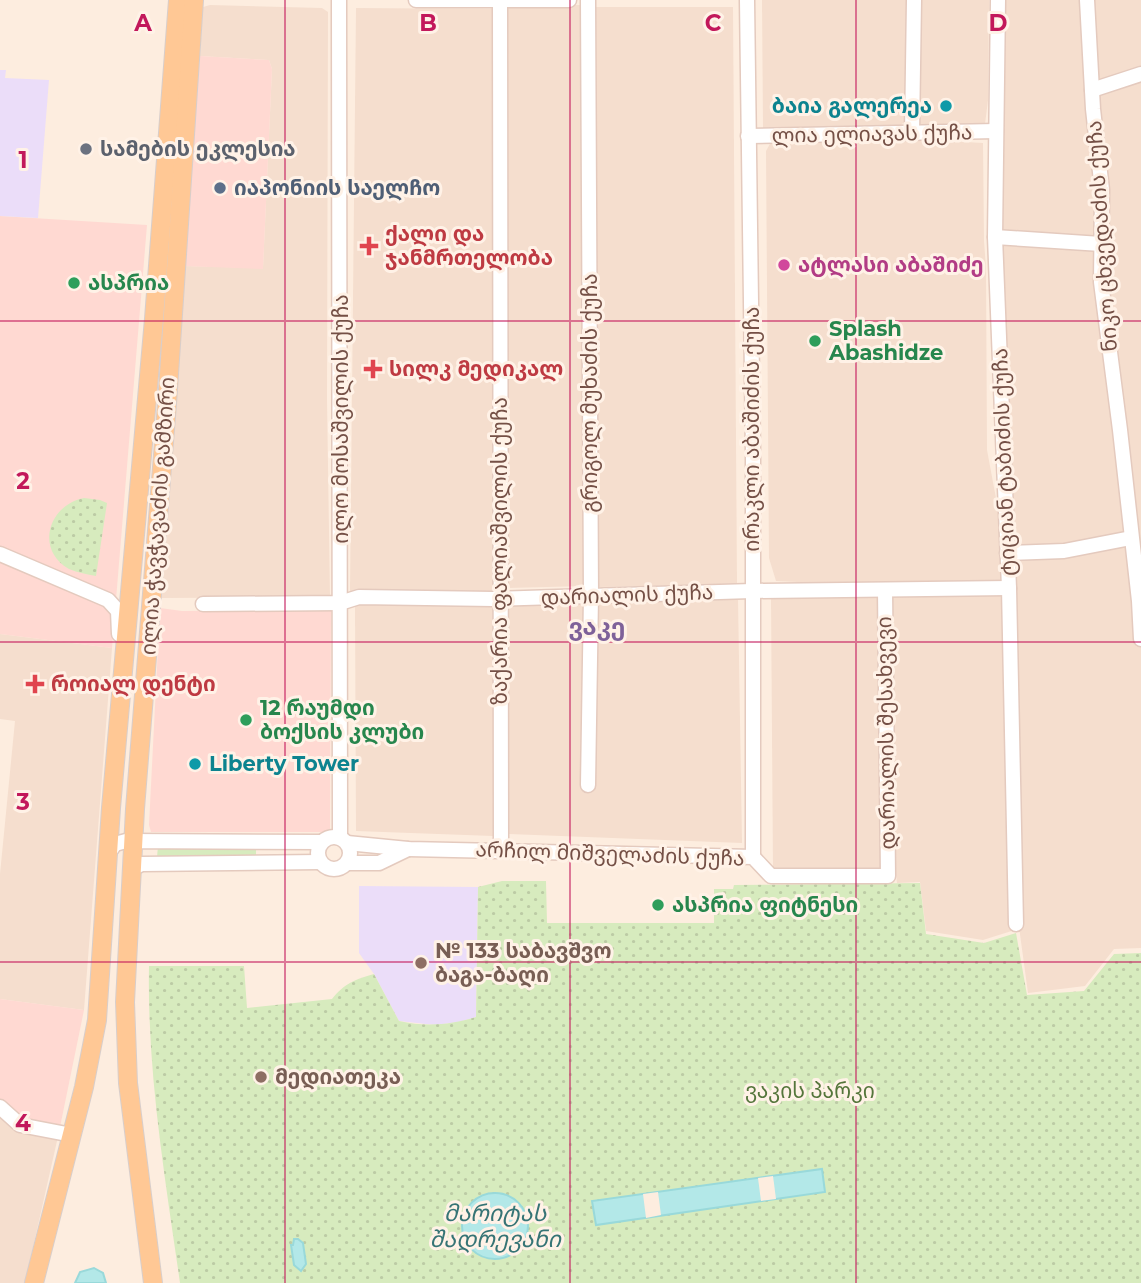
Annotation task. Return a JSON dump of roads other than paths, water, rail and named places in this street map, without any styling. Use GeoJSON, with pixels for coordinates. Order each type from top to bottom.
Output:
{"type":"FeatureCollection","features":[{"type":"Feature","properties":{"kind":"main road","name":"ილია ჭავჭავაძის გამზირი"},"geometry":{"type":"LineString","coordinates":[[34,1283],[72,1135],[97,1020],[125,646],[169,143],[178,0]]}},
{"type":"Feature","properties":{"kind":"main road","name":"ილია ჭავჭავაძის გამზირი"},"geometry":{"type":"LineString","coordinates":[[153,1283],[125,1042],[131,869],[167,404],[194,0]]}},
{"type":"Feature","properties":{"kind":"street","name":"ილო მოსაშვილის ქუჩა"},"geometry":{"type":"LineString","coordinates":[[339,0],[343,840]]}},
{"type":"Feature","properties":{"kind":"street"},"geometry":{"type":"LineString","coordinates":[[416,0],[569,0]]}},
{"type":"Feature","properties":{"kind":"street","name":"გრიგოლ მუხაძის ქუჩა"},"geometry":{"type":"LineString","coordinates":[[588,0],[591,596],[589,785]]}},
{"type":"Feature","properties":{"kind":"street","name":"ირაკლი აბაშიძის ქუჩა"},"geometry":{"type":"LineString","coordinates":[[747,0],[753,440],[753,858]]}},
{"type":"Feature","properties":{"kind":"street"},"geometry":{"type":"LineString","coordinates":[[912,133],[914,0]]}},
{"type":"Feature","properties":{"kind":"street","name":"ტიციან ტაბიძის ქუჩა"},"geometry":{"type":"LineString","coordinates":[[998,0],[995,237],[1009,588],[1016,924]]}},
{"type":"Feature","properties":{"kind":"street","name":"ნიკო ცხვედაძის ქუჩა"},"geometry":{"type":"LineString","coordinates":[[1087,0],[1102,190],[1101,282],[1141,639]]}},
{"type":"Feature","properties":{"kind":"street","name":"ზაქარია ფალიაშვილის ქუჩა"},"geometry":{"type":"LineString","coordinates":[[500,1],[501,851]]}},
{"type":"Feature","properties":{"kind":"street"},"geometry":{"type":"LineString","coordinates":[[1092,90],[1141,74]]}},
{"type":"Feature","properties":{"kind":"street","name":"ლია ელიავას ქუჩა"},"geometry":{"type":"LineString","coordinates":[[748,136],[996,131]]}},
{"type":"Feature","properties":{"kind":"street"},"geometry":{"type":"LineString","coordinates":[[995,237],[1101,244]]}},
{"type":"Feature","properties":{"kind":"street"},"geometry":{"type":"LineString","coordinates":[[1007,553],[1064,551],[1131,538]]}},
{"type":"Feature","properties":{"kind":"street"},"geometry":{"type":"LineString","coordinates":[[0,554],[108,600],[118,611],[118,632],[125,646]]}},
{"type":"Feature","properties":{"kind":"street"},"geometry":{"type":"LineString","coordinates":[[108,600],[122,596],[131,584]]}},
{"type":"Feature","properties":{"kind":"street","name":"დარიალის ქუჩა"},"geometry":{"type":"LineString","coordinates":[[203,604],[340,603],[359,597],[499,598],[1009,588]]}},
{"type":"Feature","properties":{"kind":"street","name":"დარიალის შესახვევი"},"geometry":{"type":"LineString","coordinates":[[885,590],[888,876]]}},
{"type":"Feature","properties":{"kind":"street"},"geometry":{"type":"LineString","coordinates":[[108,854],[120,841],[260,839],[322,842],[332,837],[343,840],[351,853],[348,863],[334,870],[324,866],[320,862],[318,852],[322,842]]}},
{"type":"Feature","properties":{"kind":"street","name":"არჩილ მიშველაძის ქუჩა"},"geometry":{"type":"LineString","coordinates":[[343,840],[408,849],[753,858],[771,876],[888,876]]}},
{"type":"Feature","properties":{"kind":"street","name":"არჩილ მიშველაძის ქუჩა"},"geometry":{"type":"LineString","coordinates":[[348,863],[379,863],[408,849]]}},
{"type":"Feature","properties":{"kind":"street"},"geometry":{"type":"LineString","coordinates":[[131,869],[142,864],[320,862]]}},
{"type":"Feature","properties":{"kind":"street"},"geometry":{"type":"LineString","coordinates":[[0,1107],[20,1125],[72,1135]]}},
{"type":"Feature","properties":{"kind":"water"},"geometry":{"type":"Polygon","coordinates":[[[822,1169],[825,1192],[596,1225],[592,1201],[822,1169]]]}},
{"type":"Feature","properties":{"kind":"water","name":"მარიტას შადრევანი"},"geometry":{"type":"Polygon","coordinates":[[[495,1193],[508,1196],[518,1203],[525,1213],[528,1226],[525,1239],[518,1249],[508,1256],[495,1259],[482,1256],[472,1249],[465,1239],[462,1226],[465,1213],[472,1203],[482,1196],[495,1193]]]}},
{"type":"Feature","properties":{"kind":"water"},"geometry":{"type":"Polygon","coordinates":[[[294,1239],[303,1243],[306,1264],[301,1271],[294,1265],[291,1245],[294,1239]]]}},
{"type":"Feature","properties":{"kind":"water"},"geometry":{"type":"Polygon","coordinates":[[[94,1268],[103,1273],[106,1283],[75,1283],[80,1272],[94,1268]]]}},
{"type":"Feature","properties":{"kind":"place","name":"ბაია გალერეა"},"geometry":{"type":"Point","coordinates":[946,106]}},
{"type":"Feature","properties":{"kind":"place","name":"სამების ეკლესია"},"geometry":{"type":"Point","coordinates":[86,149]}},
{"type":"Feature","properties":{"kind":"place","name":"იაპონიის საელჩო"},"geometry":{"type":"Point","coordinates":[220,188]}},
{"type":"Feature","properties":{"kind":"place","name":"ქალი და ჯანმრთელობა"},"geometry":{"type":"Point","coordinates":[369,246]}},
{"type":"Feature","properties":{"kind":"place","name":"ატლასი აბაშიძე"},"geometry":{"type":"Point","coordinates":[784,265]}},
{"type":"Feature","properties":{"kind":"place","name":"ასპრია"},"geometry":{"type":"Point","coordinates":[74,283]}},
{"type":"Feature","properties":{"kind":"place","name":"Splash Abashidze"},"geometry":{"type":"Point","coordinates":[815,341]}},
{"type":"Feature","properties":{"kind":"place","name":"სილკ მედიკალ"},"geometry":{"type":"Point","coordinates":[373,369]}},
{"type":"Feature","properties":{"kind":"place","name":"როიალ დენტი"},"geometry":{"type":"Point","coordinates":[35,684]}},
{"type":"Feature","properties":{"kind":"place","name":"12 რაუმდი ბოქსის კლუბი"},"geometry":{"type":"Point","coordinates":[246,720]}},
{"type":"Feature","properties":{"kind":"place","name":"Liberty Tower"},"geometry":{"type":"Point","coordinates":[195,764]}},
{"type":"Feature","properties":{"kind":"place","name":"ასპრია ფიტნესი"},"geometry":{"type":"Point","coordinates":[658,905]}},
{"type":"Feature","properties":{"kind":"place","name":"№ 133 საბავშვო ბაგა-ბაღი"},"geometry":{"type":"Point","coordinates":[421,963]}},
{"type":"Feature","properties":{"kind":"place","name":"მედიათეკა"},"geometry":{"type":"Point","coordinates":[261,1077]}},
{"type":"Feature","properties":{"kind":"district","name":"ვაკე"},"geometry":{"type":"Point","coordinates":[597,627]}},
{"type":"Feature","properties":{"kind":"park label","name":"ვაკის პარკი"},"geometry":{"type":"Point","coordinates":[810,1091]}}]}
